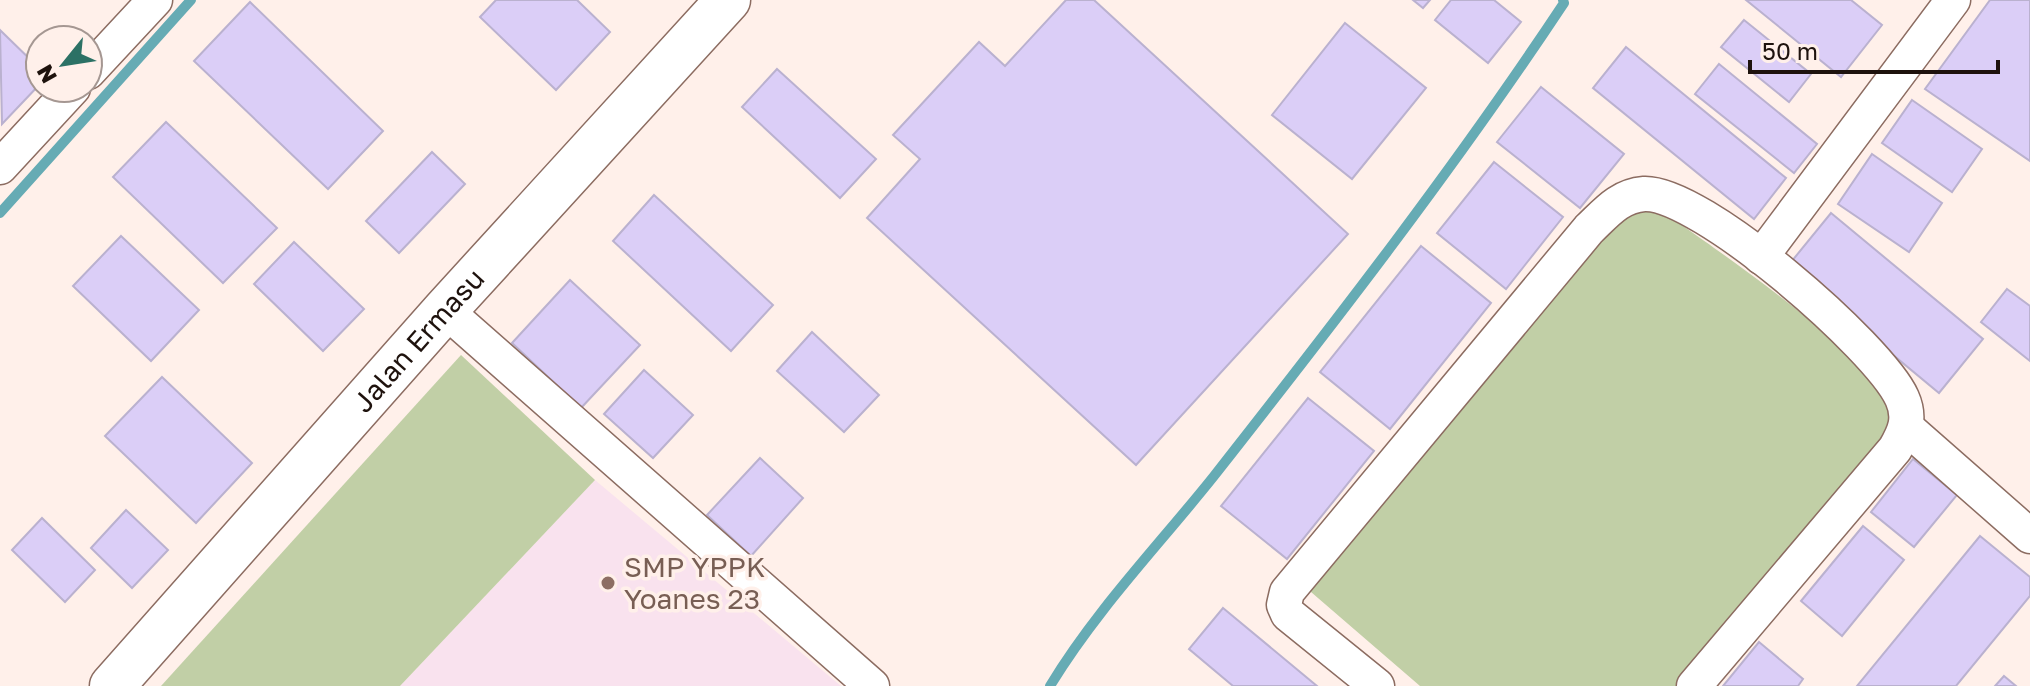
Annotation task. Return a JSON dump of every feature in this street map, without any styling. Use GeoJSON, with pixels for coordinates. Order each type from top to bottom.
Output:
{"type":"FeatureCollection","features":[{"type":"Feature","properties":{"kind":"street"},"geometry":{"type":"LineString","coordinates":[[104,55],[155,0]]}},
{"type":"Feature","properties":{"kind":"street","name":"Jalan Ermasu"},"geometry":{"type":"LineString","coordinates":[[112,686],[445,310],[728,0]]}},
{"type":"Feature","properties":{"kind":"street"},"geometry":{"type":"LineString","coordinates":[[1761,257],[1953,0]]}},
{"type":"Feature","properties":{"kind":"street"},"geometry":{"type":"LineString","coordinates":[[0,167],[58,104]]}},
{"type":"Feature","properties":{"kind":"street"},"geometry":{"type":"LineString","coordinates":[[1377,686],[1288,614],[1284,605],[1287,592],[1589,229],[1621,199],[1646,194],[1675,200],[1701,213],[1761,257],[1869,354],[1904,401],[1907,428],[1895,449],[1694,686]]}},
{"type":"Feature","properties":{"kind":"street"},"geometry":{"type":"LineString","coordinates":[[445,310],[872,686]]}},
{"type":"Feature","properties":{"kind":"street"},"geometry":{"type":"LineString","coordinates":[[1907,428],[2030,536]]}},
{"type":"Feature","properties":{"kind":"shaded area","name":"SMP YPPK Yoanes 23"},"geometry":{"type":"Polygon","coordinates":[[[595,480],[841,686],[400,686],[595,480]]]}},
{"type":"Feature","properties":{"kind":"green space"},"geometry":{"type":"Polygon","coordinates":[[[1657,208],[1789,303],[1860,363],[1884,389],[1896,409],[1895,440],[1687,686],[1420,686],[1311,592],[1309,570],[1599,228],[1629,210],[1657,208]]]}},
{"type":"Feature","properties":{"kind":"green space"},"geometry":{"type":"Polygon","coordinates":[[[461,355],[595,480],[400,686],[161,686],[461,355]]]}},
{"type":"Feature","properties":{"kind":"building"},"geometry":{"type":"Polygon","coordinates":[[[496,0],[577,0],[610,32],[556,90],[480,17],[496,0]]]}},
{"type":"Feature","properties":{"kind":"building"},"geometry":{"type":"Polygon","coordinates":[[[1066,0],[1094,0],[1348,234],[1136,465],[867,218],[920,159],[893,135],[979,42],[1005,66],[1066,0]]]}},
{"type":"Feature","properties":{"kind":"building"},"geometry":{"type":"Polygon","coordinates":[[[1413,0],[1430,0],[1423,8],[1413,0]]]}},
{"type":"Feature","properties":{"kind":"building"},"geometry":{"type":"Polygon","coordinates":[[[1451,0],[1494,0],[1521,22],[1488,63],[1435,20],[1451,0]]]}},
{"type":"Feature","properties":{"kind":"building"},"geometry":{"type":"Polygon","coordinates":[[[1746,0],[1851,0],[1882,25],[1841,77],[1746,0]]]}},
{"type":"Feature","properties":{"kind":"building"},"geometry":{"type":"Polygon","coordinates":[[[1990,0],[2030,0],[2030,161],[1925,89],[1990,0]]]}},
{"type":"Feature","properties":{"kind":"building"},"geometry":{"type":"Polygon","coordinates":[[[250,2],[383,131],[328,189],[194,61],[250,2]]]}},
{"type":"Feature","properties":{"kind":"building"},"geometry":{"type":"Polygon","coordinates":[[[1744,20],[1811,74],[1789,102],[1721,47],[1744,20]]]}},
{"type":"Feature","properties":{"kind":"building"},"geometry":{"type":"Polygon","coordinates":[[[1345,23],[1426,88],[1352,179],[1272,115],[1345,23]]]}},
{"type":"Feature","properties":{"kind":"building"},"geometry":{"type":"Polygon","coordinates":[[[0,30],[24,53],[24,101],[2,124],[0,30]]]}},
{"type":"Feature","properties":{"kind":"building"},"geometry":{"type":"Polygon","coordinates":[[[1626,47],[1786,178],[1754,219],[1593,88],[1626,47]]]}},
{"type":"Feature","properties":{"kind":"building"},"geometry":{"type":"Polygon","coordinates":[[[1719,64],[1817,144],[1794,173],[1695,94],[1719,64]]]}},
{"type":"Feature","properties":{"kind":"building"},"geometry":{"type":"Polygon","coordinates":[[[777,69],[876,159],[840,198],[742,107],[777,69]]]}},
{"type":"Feature","properties":{"kind":"building"},"geometry":{"type":"Polygon","coordinates":[[[1541,87],[1624,154],[1580,208],[1497,142],[1541,87]]]}},
{"type":"Feature","properties":{"kind":"building"},"geometry":{"type":"Polygon","coordinates":[[[1912,100],[1982,149],[1952,192],[1882,143],[1912,100]]]}},
{"type":"Feature","properties":{"kind":"building"},"geometry":{"type":"Polygon","coordinates":[[[166,122],[277,228],[223,283],[113,177],[166,122]]]}},
{"type":"Feature","properties":{"kind":"building"},"geometry":{"type":"Polygon","coordinates":[[[432,152],[465,184],[399,253],[366,221],[432,152]]]}},
{"type":"Feature","properties":{"kind":"building"},"geometry":{"type":"Polygon","coordinates":[[[1872,154],[1942,203],[1909,252],[1838,204],[1872,154]]]}},
{"type":"Feature","properties":{"kind":"building"},"geometry":{"type":"Polygon","coordinates":[[[1494,162],[1563,217],[1506,289],[1437,233],[1494,162]]]}},
{"type":"Feature","properties":{"kind":"building"},"geometry":{"type":"Polygon","coordinates":[[[654,195],[773,305],[731,351],[613,241],[654,195]]]}},
{"type":"Feature","properties":{"kind":"building"},"geometry":{"type":"Polygon","coordinates":[[[1831,213],[1983,339],[1939,393],[1787,267],[1831,213]]]}},
{"type":"Feature","properties":{"kind":"building"},"geometry":{"type":"Polygon","coordinates":[[[121,236],[199,310],[151,361],[73,286],[121,236]]]}},
{"type":"Feature","properties":{"kind":"building"},"geometry":{"type":"Polygon","coordinates":[[[294,242],[364,309],[323,351],[254,284],[294,242]]]}},
{"type":"Feature","properties":{"kind":"building"},"geometry":{"type":"Polygon","coordinates":[[[1421,246],[1491,303],[1390,429],[1320,372],[1421,246]]]}},
{"type":"Feature","properties":{"kind":"building"},"geometry":{"type":"Polygon","coordinates":[[[570,280],[640,345],[581,408],[512,343],[570,280]]]}},
{"type":"Feature","properties":{"kind":"building"},"geometry":{"type":"Polygon","coordinates":[[[2007,289],[2030,306],[2030,361],[1981,322],[2007,289]]]}},
{"type":"Feature","properties":{"kind":"building"},"geometry":{"type":"Polygon","coordinates":[[[812,332],[879,395],[844,432],[777,371],[812,332]]]}},
{"type":"Feature","properties":{"kind":"building"},"geometry":{"type":"Polygon","coordinates":[[[644,370],[693,415],[653,458],[604,414],[644,370]]]}},
{"type":"Feature","properties":{"kind":"building"},"geometry":{"type":"Polygon","coordinates":[[[162,377],[252,463],[196,523],[105,436],[162,377]]]}},
{"type":"Feature","properties":{"kind":"building"},"geometry":{"type":"Polygon","coordinates":[[[1308,398],[1374,451],[1287,559],[1221,506],[1308,398]]]}},
{"type":"Feature","properties":{"kind":"building"},"geometry":{"type":"Polygon","coordinates":[[[760,458],[803,498],[751,556],[707,515],[760,458]]]}},
{"type":"Feature","properties":{"kind":"building"},"geometry":{"type":"Polygon","coordinates":[[[1913,459],[1957,495],[1914,547],[1871,512],[1913,459]]]}},
{"type":"Feature","properties":{"kind":"building"},"geometry":{"type":"Polygon","coordinates":[[[126,510],[168,550],[132,588],[91,548],[126,510]]]}},
{"type":"Feature","properties":{"kind":"building"},"geometry":{"type":"Polygon","coordinates":[[[42,518],[95,570],[65,602],[12,550],[42,518]]]}},
{"type":"Feature","properties":{"kind":"building"},"geometry":{"type":"Polygon","coordinates":[[[1863,526],[1904,560],[1842,636],[1801,601],[1863,526]]]}},
{"type":"Feature","properties":{"kind":"building"},"geometry":{"type":"Polygon","coordinates":[[[1980,536],[2030,577],[2030,596],[1956,686],[1857,686],[1980,536]]]}},
{"type":"Feature","properties":{"kind":"building"},"geometry":{"type":"Polygon","coordinates":[[[1223,608],[1317,686],[1233,686],[1189,649],[1223,608]]]}},
{"type":"Feature","properties":{"kind":"building"},"geometry":{"type":"Polygon","coordinates":[[[1759,642],[1803,679],[1798,686],[1723,686],[1759,642]]]}},
{"type":"Feature","properties":{"kind":"building"},"geometry":{"type":"Polygon","coordinates":[[[2004,676],[2016,686],[1995,686],[2004,676]]]}},
{"type":"Feature","properties":{"kind":"waterway"},"geometry":{"type":"LineString","coordinates":[[0,213],[191,0]]}},
{"type":"Feature","properties":{"kind":"waterway"},"geometry":{"type":"LineString","coordinates":[[1050,686],[1087,631],[1214,476],[1394,243],[1523,64],[1564,3],[1563,0]]}},
{"type":"Feature","properties":{"kind":"place","name":"SMP YPPK Yoanes 23"},"geometry":{"type":"Point","coordinates":[608,583]}}]}
